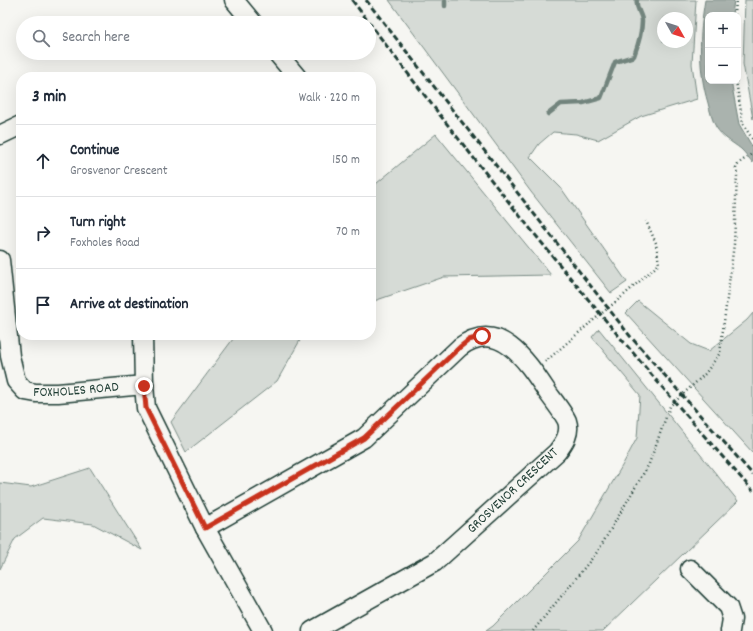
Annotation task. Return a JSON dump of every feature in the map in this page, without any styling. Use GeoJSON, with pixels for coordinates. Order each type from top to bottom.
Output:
{"type":"FeatureCollection","features":[{"type":"Feature","properties":{"kind":"street"},"geometry":{"type":"LineString","coordinates":[[234,0],[247,16]]}},
{"type":"Feature","properties":{"kind":"street"},"geometry":{"type":"LineString","coordinates":[[283,60],[293,72]]}},
{"type":"Feature","properties":{"kind":"street"},"geometry":{"type":"LineString","coordinates":[[0,135],[16,127]]}},
{"type":"Feature","properties":{"kind":"street","name":"FOXHOLES ROAD"},"geometry":{"type":"LineString","coordinates":[[0,260],[10,356],[16,381],[25,391],[36,393],[58,393],[144,386]]}},
{"type":"Feature","properties":{"kind":"street","name":"GROSVENOR CRESCENT"},"geometry":{"type":"LineString","coordinates":[[205,528],[364,438],[469,340],[482,336],[500,340],[514,349],[534,372],[567,421],[568,434],[564,443],[557,452],[435,562],[312,631]]}},
{"type":"Feature","properties":{"kind":"street"},"geometry":{"type":"LineString","coordinates":[[143,340],[146,408],[205,528],[263,631]]}},
{"type":"Feature","properties":{"kind":"street"},"geometry":{"type":"LineString","coordinates":[[690,569],[728,607],[732,620],[730,631]]}},
{"type":"Feature","properties":{"kind":"path"},"geometry":{"type":"LineString","coordinates":[[735,12],[736,0]]}},
{"type":"Feature","properties":{"kind":"path"},"geometry":{"type":"LineString","coordinates":[[736,84],[743,124],[753,140]]}},
{"type":"Feature","properties":{"kind":"path"},"geometry":{"type":"LineString","coordinates":[[533,631],[598,552],[649,464],[670,406],[705,374],[720,353],[734,244],[737,176],[736,168],[739,163],[753,153]]}},
{"type":"Feature","properties":{"kind":"path"},"geometry":{"type":"LineString","coordinates":[[534,372],[590,323],[624,296],[659,264],[656,243],[646,221]]}},
{"type":"Feature","properties":{"kind":"shaded area"},"geometry":{"type":"Polygon","coordinates":[[[389,0],[696,0],[693,48],[692,64],[697,99],[641,116],[598,140],[576,134],[553,132],[539,144],[530,157],[561,188],[627,282],[611,293],[531,192],[389,0]]]}},
{"type":"Feature","properties":{"kind":"shaded area"},"geometry":{"type":"Polygon","coordinates":[[[705,0],[734,0],[732,12],[705,12],[705,84],[732,84],[739,124],[753,148],[753,163],[741,149],[721,134],[713,121],[702,78],[700,52],[705,0]]]}},
{"type":"Feature","properties":{"kind":"shaded area"},"geometry":{"type":"Polygon","coordinates":[[[745,0],[753,0],[753,119],[743,64],[745,0]]]}},
{"type":"Feature","properties":{"kind":"shaded area"},"geometry":{"type":"Polygon","coordinates":[[[436,134],[551,275],[444,277],[376,300],[376,184],[436,134]]]}},
{"type":"Feature","properties":{"kind":"shaded area"},"geometry":{"type":"Polygon","coordinates":[[[638,301],[691,344],[709,351],[747,320],[753,313],[753,453],[626,313],[638,301]]]}},
{"type":"Feature","properties":{"kind":"shaded area"},"geometry":{"type":"Polygon","coordinates":[[[599,329],[738,501],[603,631],[486,631],[493,626],[578,541],[637,438],[640,395],[592,337],[599,329]]]}},
{"type":"Feature","properties":{"kind":"shaded area"},"geometry":{"type":"Polygon","coordinates":[[[232,340],[300,340],[277,381],[186,452],[171,422],[232,340]]]}},
{"type":"Feature","properties":{"kind":"shaded area"},"geometry":{"type":"Polygon","coordinates":[[[90,468],[142,550],[93,524],[43,518],[15,539],[0,569],[0,483],[31,487],[90,468]]]}},
{"type":"Feature","properties":{"kind":"waterway"},"geometry":{"type":"LineString","coordinates":[[445,0],[445,6]]}},
{"type":"Feature","properties":{"kind":"waterway"},"geometry":{"type":"LineString","coordinates":[[548,114],[561,104],[583,103],[601,98],[615,62],[634,56],[640,39],[642,25],[642,18],[637,6],[637,0]]}},
{"type":"Feature","properties":{"kind":"railway"},"geometry":{"type":"LineString","coordinates":[[352,0],[364,16]]}},
{"type":"Feature","properties":{"kind":"railway"},"geometry":{"type":"LineString","coordinates":[[366,0],[630,336],[753,475]]}},
{"type":"Feature","properties":{"kind":"railway"},"geometry":{"type":"LineString","coordinates":[[376,32],[448,126],[547,250],[700,431],[753,491]]}},
{"type":"Feature","properties":{"kind":"route"},"geometry":{"type":"LineString","coordinates":[[144,386],[146,408],[205,528],[364,438],[460,347],[469,340],[482,336]]}}]}
